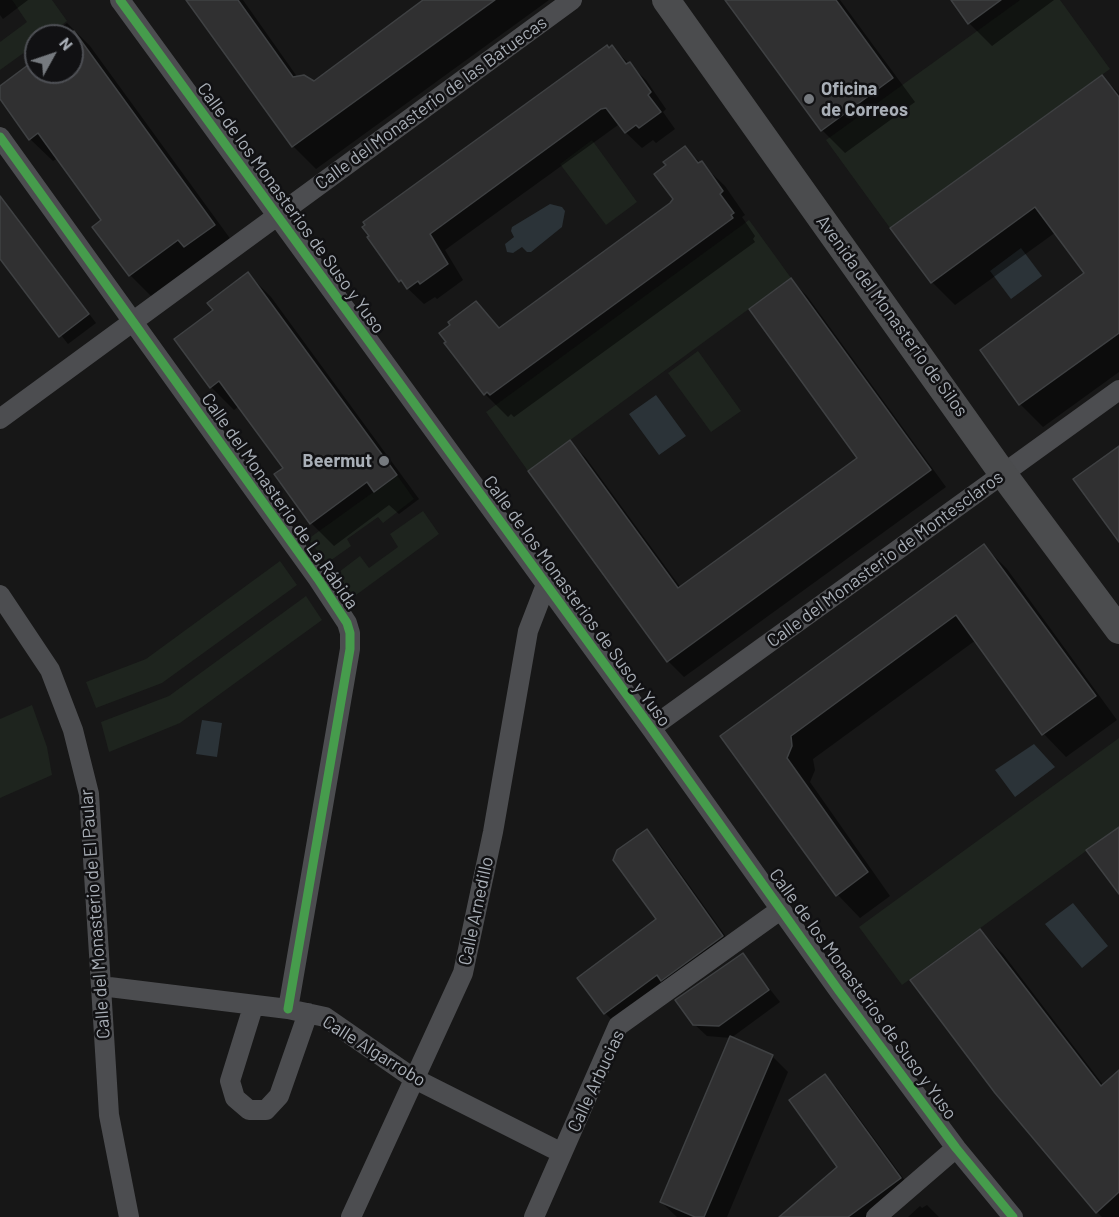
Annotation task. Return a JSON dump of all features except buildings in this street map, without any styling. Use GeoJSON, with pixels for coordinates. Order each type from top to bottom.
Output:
{"type":"FeatureCollection","features":[{"type":"Feature","properties":{"kind":"street","name":"Calle de los Monasterios de Suso y Yuso"},"geometry":{"type":"LineString","coordinates":[[120,0],[545,587],[651,728],[780,910],[956,1148],[1013,1217]]}},
{"type":"Feature","properties":{"kind":"street","name":"Calle del Monasterio de las Batuecas"},"geometry":{"type":"LineString","coordinates":[[0,419],[572,0]]}},
{"type":"Feature","properties":{"kind":"street","name":"Avenida del Monasterio de Silos"},"geometry":{"type":"LineString","coordinates":[[666,0],[1003,474],[1119,630]]}},
{"type":"Feature","properties":{"kind":"street","name":"Calle del Monasterio de La Rábida"},"geometry":{"type":"LineString","coordinates":[[0,137],[318,579],[347,623],[350,633],[348,661],[288,1009]]}},
{"type":"Feature","properties":{"kind":"street","name":"Calle del Monasterio de Montesclaros"},"geometry":{"type":"LineString","coordinates":[[651,728],[1119,390]]}},
{"type":"Feature","properties":{"kind":"street","name":"Calle Arnedillo"},"geometry":{"type":"LineString","coordinates":[[351,1217],[463,973],[493,832],[528,631],[545,587]]}},
{"type":"Feature","properties":{"kind":"street","name":"Calle del Monasterio de El Paular"},"geometry":{"type":"LineString","coordinates":[[0,595],[50,670],[73,730],[89,794],[109,1115],[129,1217]]}},
{"type":"Feature","properties":{"kind":"street","name":"Calle Arbucias"},"geometry":{"type":"LineString","coordinates":[[534,1217],[618,1026],[780,910]]}},
{"type":"Feature","properties":{"kind":"street","name":"Calle Algarrobo"},"geometry":{"type":"LineString","coordinates":[[100,986],[288,1009],[325,1017],[413,1078],[562,1153]]}},
{"type":"Feature","properties":{"kind":"street"},"geometry":{"type":"LineString","coordinates":[[253,1006],[230,1081],[235,1098],[249,1110],[266,1110],[279,1096],[308,1012]]}},
{"type":"Feature","properties":{"kind":"street"},"geometry":{"type":"LineString","coordinates":[[876,1217],[956,1148]]}},
{"type":"Feature","properties":{"kind":"shaded area"},"geometry":{"type":"Polygon","coordinates":[[[12,0],[52,0],[67,21],[63,24],[24,24],[27,22],[12,0]]]}},
{"type":"Feature","properties":{"kind":"shaded area"},"geometry":{"type":"Polygon","coordinates":[[[1020,0],[1060,0],[1110,69],[890,228],[826,140],[1020,0]]]}},
{"type":"Feature","properties":{"kind":"shaded area"},"geometry":{"type":"Polygon","coordinates":[[[24,24],[24,53],[0,70],[0,42],[24,24]]]}},
{"type":"Feature","properties":{"kind":"shaded area"},"geometry":{"type":"Polygon","coordinates":[[[592,140],[637,202],[606,225],[560,164],[592,140]]]}},
{"type":"Feature","properties":{"kind":"shaded area"},"geometry":{"type":"Polygon","coordinates":[[[550,204],[562,207],[565,211],[562,227],[531,252],[527,252],[522,247],[513,253],[507,252],[505,244],[514,237],[512,227],[550,204]]]}},
{"type":"Feature","properties":{"kind":"shaded area"},"geometry":{"type":"Polygon","coordinates":[[[749,220],[791,278],[528,471],[486,412],[749,220]]]}},
{"type":"Feature","properties":{"kind":"shaded area"},"geometry":{"type":"Polygon","coordinates":[[[1021,248],[1042,276],[1011,299],[990,271],[1021,248]]]}},
{"type":"Feature","properties":{"kind":"shaded area"},"geometry":{"type":"Polygon","coordinates":[[[698,351],[741,411],[711,432],[668,373],[698,351]]]}},
{"type":"Feature","properties":{"kind":"shaded area"},"geometry":{"type":"Polygon","coordinates":[[[656,395],[686,436],[659,455],[629,414],[656,395]]]}},
{"type":"Feature","properties":{"kind":"shaded area"},"geometry":{"type":"Polygon","coordinates":[[[397,475],[414,499],[383,523],[378,517],[347,539],[351,546],[327,563],[308,539],[397,475]]]}},
{"type":"Feature","properties":{"kind":"shaded area"},"geometry":{"type":"Polygon","coordinates":[[[423,511],[439,534],[352,598],[335,575],[360,556],[369,568],[398,547],[390,534],[423,511]]]}},
{"type":"Feature","properties":{"kind":"shaded area"},"geometry":{"type":"Polygon","coordinates":[[[280,561],[297,585],[162,683],[96,708],[86,682],[146,659],[280,561]]]}},
{"type":"Feature","properties":{"kind":"shaded area"},"geometry":{"type":"Polygon","coordinates":[[[306,596],[322,620],[180,723],[109,752],[101,722],[169,696],[306,596]]]}},
{"type":"Feature","properties":{"kind":"shaded area"},"geometry":{"type":"Polygon","coordinates":[[[32,705],[47,747],[52,775],[0,798],[0,719],[32,705]]]}},
{"type":"Feature","properties":{"kind":"shaded area"},"geometry":{"type":"Polygon","coordinates":[[[202,720],[222,723],[217,757],[196,754],[202,720]]]}},
{"type":"Feature","properties":{"kind":"shaded area"},"geometry":{"type":"Polygon","coordinates":[[[1119,738],[1119,827],[902,985],[859,927],[1119,738]]]}},
{"type":"Feature","properties":{"kind":"shaded area"},"geometry":{"type":"Polygon","coordinates":[[[1034,744],[1055,767],[1015,797],[995,770],[1034,744]]]}},
{"type":"Feature","properties":{"kind":"shaded area"},"geometry":{"type":"Polygon","coordinates":[[[1073,903],[1108,946],[1082,968],[1045,924],[1073,903]]]}},
{"type":"Feature","properties":{"kind":"cycle path"},"geometry":{"type":"LineString","coordinates":[[120,0],[651,728],[839,991],[956,1148],[1013,1217]]}},
{"type":"Feature","properties":{"kind":"cycle path"},"geometry":{"type":"LineString","coordinates":[[0,137],[318,579],[347,623],[350,633],[350,649],[288,1009]]}},
{"type":"Feature","properties":{"kind":"place","name":"Oficina de Correos"},"geometry":{"type":"Point","coordinates":[809,99]}},
{"type":"Feature","properties":{"kind":"place","name":"Beermut"},"geometry":{"type":"Point","coordinates":[384,461]}}]}
